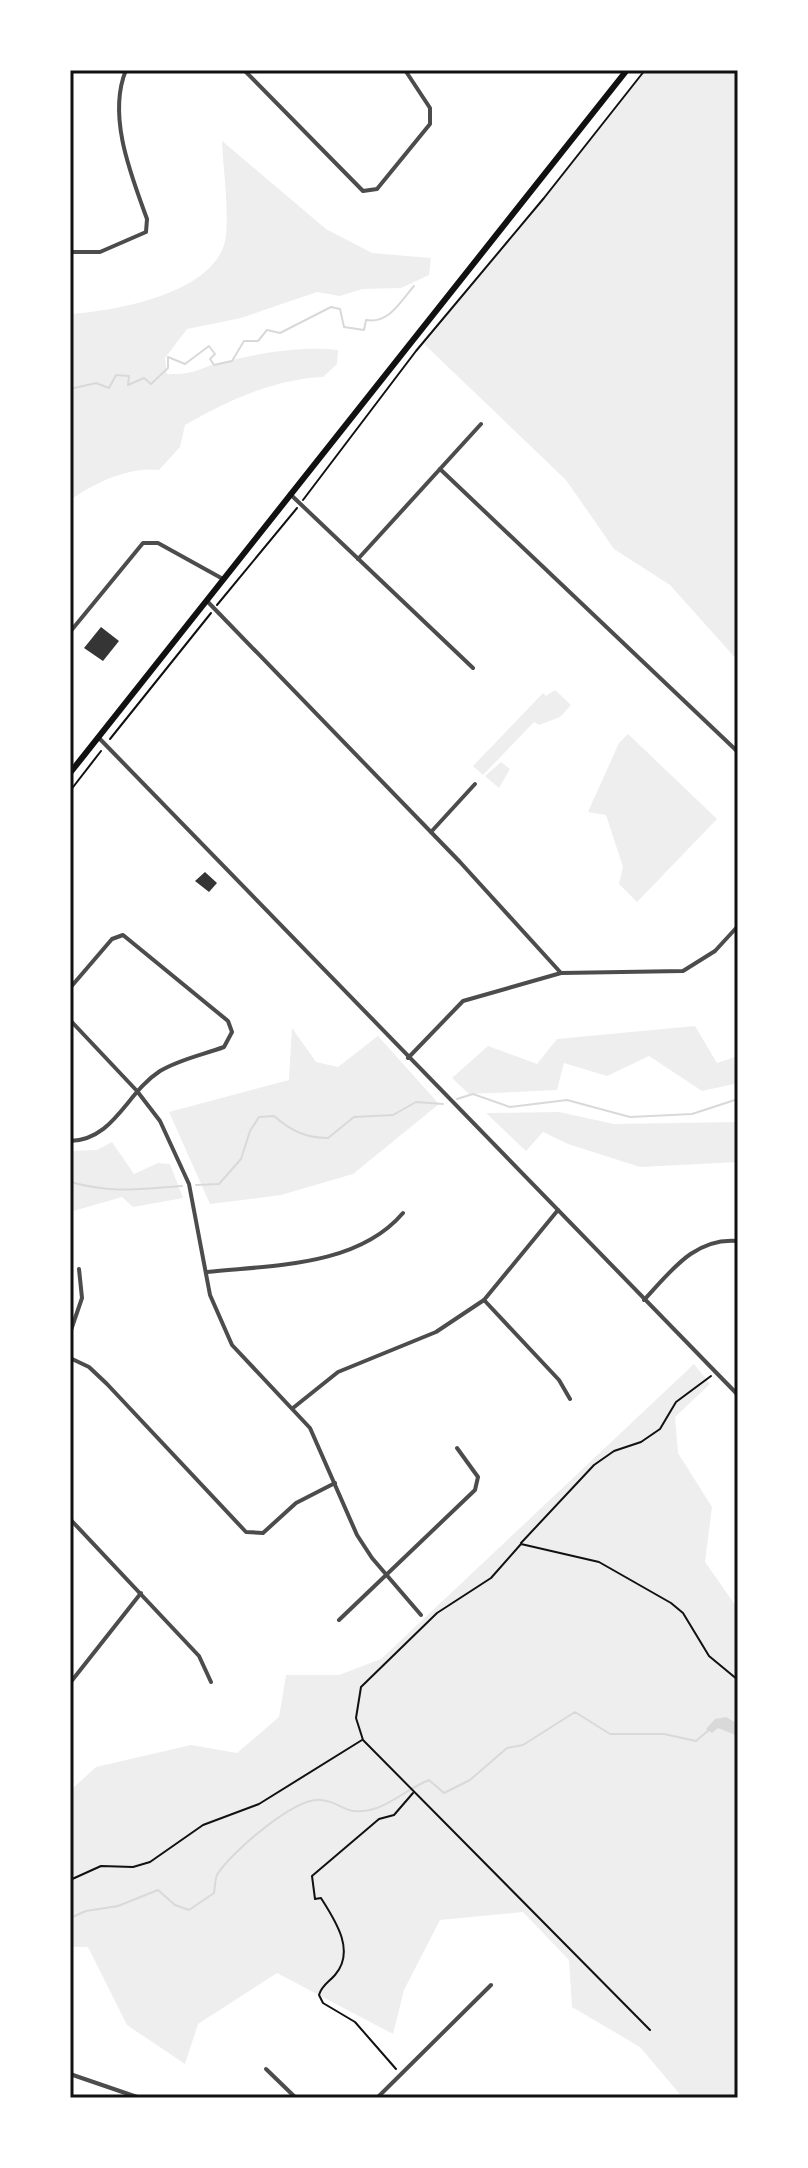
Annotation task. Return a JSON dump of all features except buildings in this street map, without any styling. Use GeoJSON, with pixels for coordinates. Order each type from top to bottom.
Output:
{"type":"FeatureCollection","features":[{"type":"Feature","properties":{"kind":"main road"},"geometry":{"type":"LineString","coordinates":[[70,773],[627,70]]}},
{"type":"Feature","properties":{"kind":"street"},"geometry":{"type":"LineString","coordinates":[[70,252],[100,252],[146,232],[147,219],[124,143],[120,90],[126,70]]}},
{"type":"Feature","properties":{"kind":"street"},"geometry":{"type":"LineString","coordinates":[[244,70],[363,191],[369,192],[377,189],[430,124],[430,108],[405,70]]}},
{"type":"Feature","properties":{"kind":"street"},"geometry":{"type":"LineString","coordinates":[[358,559],[481,424]]}},
{"type":"Feature","properties":{"kind":"street"},"geometry":{"type":"LineString","coordinates":[[440,469],[738,752]]}},
{"type":"Feature","properties":{"kind":"street"},"geometry":{"type":"LineString","coordinates":[[290,494],[473,668]]}},
{"type":"Feature","properties":{"kind":"street"},"geometry":{"type":"LineString","coordinates":[[70,632],[143,543],[158,543],[223,579]]}},
{"type":"Feature","properties":{"kind":"street"},"geometry":{"type":"LineString","coordinates":[[206,600],[431,832],[561,973]]}},
{"type":"Feature","properties":{"kind":"street"},"geometry":{"type":"LineString","coordinates":[[98,737],[738,1395]]}},
{"type":"Feature","properties":{"kind":"street"},"geometry":{"type":"LineString","coordinates":[[431,832],[475,784]]}},
{"type":"Feature","properties":{"kind":"street"},"geometry":{"type":"LineString","coordinates":[[408,1058],[463,1001],[561,973],[683,971],[715,951],[738,926]]}},
{"type":"Feature","properties":{"kind":"street"},"geometry":{"type":"LineString","coordinates":[[70,988],[112,939],[123,935],[228,1021],[232,1032],[224,1047],[181,1060],[157,1073],[102,1132],[86,1141],[70,1141]]}},
{"type":"Feature","properties":{"kind":"street"},"geometry":{"type":"LineString","coordinates":[[70,1020],[137,1091],[160,1121],[184,1172],[196,1208],[210,1295],[235,1351],[310,1428],[357,1535],[421,1615]]}},
{"type":"Feature","properties":{"kind":"street"},"geometry":{"type":"LineString","coordinates":[[293,1408],[338,1372],[436,1332],[484,1300],[558,1210]]}},
{"type":"Feature","properties":{"kind":"street"},"geometry":{"type":"LineString","coordinates":[[207,1272],[326,1256],[366,1242],[390,1229],[403,1213]]}},
{"type":"Feature","properties":{"kind":"street"},"geometry":{"type":"LineString","coordinates":[[644,1300],[695,1249],[709,1242],[738,1241]]}},
{"type":"Feature","properties":{"kind":"street"},"geometry":{"type":"LineString","coordinates":[[70,1333],[82,1298],[79,1269]]}},
{"type":"Feature","properties":{"kind":"street"},"geometry":{"type":"LineString","coordinates":[[484,1300],[559,1380],[570,1399]]}},
{"type":"Feature","properties":{"kind":"street"},"geometry":{"type":"LineString","coordinates":[[70,1358],[89,1367],[107,1384],[246,1532],[263,1533],[296,1503],[335,1483]]}},
{"type":"Feature","properties":{"kind":"street"},"geometry":{"type":"LineString","coordinates":[[339,1620],[479,1484],[457,1448]]}},
{"type":"Feature","properties":{"kind":"street"},"geometry":{"type":"LineString","coordinates":[[70,1519],[199,1656],[211,1682]]}},
{"type":"Feature","properties":{"kind":"street"},"geometry":{"type":"LineString","coordinates":[[70,1683],[141,1593]]}},
{"type":"Feature","properties":{"kind":"street"},"geometry":{"type":"LineString","coordinates":[[377,2098],[491,1985]]}},
{"type":"Feature","properties":{"kind":"street"},"geometry":{"type":"LineString","coordinates":[[266,2069],[296,2098]]}},
{"type":"Feature","properties":{"kind":"street"},"geometry":{"type":"LineString","coordinates":[[70,2074],[140,2098]]}},
{"type":"Feature","properties":{"kind":"path"},"geometry":{"type":"LineString","coordinates":[[304,499],[416,351],[536,209],[645,70]]}},
{"type":"Feature","properties":{"kind":"path"},"geometry":{"type":"LineString","coordinates":[[219,603],[294,511]]}},
{"type":"Feature","properties":{"kind":"path"},"geometry":{"type":"LineString","coordinates":[[111,738],[208,616]]}},
{"type":"Feature","properties":{"kind":"path"},"geometry":{"type":"LineString","coordinates":[[70,791],[97,756]]}},
{"type":"Feature","properties":{"kind":"path"},"geometry":{"type":"LineString","coordinates":[[650,2030],[404,1784],[363,1740],[356,1718],[361,1687],[437,1613],[491,1578],[594,1465],[614,1451],[641,1442],[660,1429],[676,1402],[716,1372]]}},
{"type":"Feature","properties":{"kind":"path"},"geometry":{"type":"LineString","coordinates":[[521,1544],[599,1562],[671,1603],[683,1613],[709,1656],[738,1680]]}},
{"type":"Feature","properties":{"kind":"path"},"geometry":{"type":"LineString","coordinates":[[70,1880],[101,1866],[133,1867],[150,1862],[203,1825],[259,1804],[348,1746],[363,1740]]}},
{"type":"Feature","properties":{"kind":"path"},"geometry":{"type":"LineString","coordinates":[[402,2076],[355,2022],[323,2003],[319,1995],[322,1986],[337,1973],[343,1957],[343,1936],[321,1898],[315,1899],[312,1894],[312,1876],[379,1819],[394,1815],[413,1793]]}},
{"type":"Feature","properties":{"kind":"shaded area"},"geometry":{"type":"Polygon","coordinates":[[[646,70],[738,70],[738,661],[670,585],[614,549],[566,480],[424,344],[646,70]]]}},
{"type":"Feature","properties":{"kind":"shaded area"},"geometry":{"type":"Polygon","coordinates":[[[222,141],[326,229],[372,253],[431,258],[429,275],[401,288],[362,289],[340,296],[317,292],[241,318],[187,329],[165,358],[167,374],[193,372],[240,358],[296,350],[338,350],[337,364],[323,377],[269,387],[217,408],[185,425],[180,447],[159,470],[148,469],[113,477],[70,500],[70,314],[112,309],[160,296],[183,287],[217,259],[226,231],[222,141]]]}},
{"type":"Feature","properties":{"kind":"shaded area"},"geometry":{"type":"Polygon","coordinates":[[[555,690],[571,705],[560,717],[539,725],[534,722],[483,775],[473,766],[543,693],[546,696],[555,690]]]}},
{"type":"Feature","properties":{"kind":"shaded area"},"geometry":{"type":"Polygon","coordinates":[[[628,734],[717,819],[637,902],[619,884],[623,867],[606,815],[588,812],[619,743],[628,734]]]}},
{"type":"Feature","properties":{"kind":"shaded area"},"geometry":{"type":"Polygon","coordinates":[[[501,762],[510,769],[499,788],[485,776],[501,762]]]}},
{"type":"Feature","properties":{"kind":"shaded area"},"geometry":{"type":"Polygon","coordinates":[[[695,1026],[717,1063],[738,1056],[738,1083],[702,1091],[649,1056],[607,1076],[564,1063],[557,1090],[469,1094],[452,1078],[488,1046],[537,1064],[557,1039],[695,1026]]]}},
{"type":"Feature","properties":{"kind":"shaded area"},"geometry":{"type":"Polygon","coordinates":[[[292,1028],[316,1062],[338,1067],[378,1036],[439,1104],[353,1174],[281,1195],[210,1204],[169,1112],[289,1080],[292,1028]]]}},
{"type":"Feature","properties":{"kind":"shaded area"},"geometry":{"type":"Polygon","coordinates":[[[559,1112],[614,1124],[738,1122],[738,1162],[640,1167],[568,1144],[543,1132],[526,1151],[486,1113],[559,1112]]]}},
{"type":"Feature","properties":{"kind":"shaded area"},"geometry":{"type":"Polygon","coordinates":[[[112,1142],[134,1174],[158,1163],[170,1164],[183,1198],[133,1207],[122,1197],[70,1212],[70,1151],[97,1150],[112,1142]]]}},
{"type":"Feature","properties":{"kind":"shaded area"},"geometry":{"type":"Polygon","coordinates":[[[694,1364],[710,1384],[675,1417],[678,1453],[712,1507],[705,1562],[738,1609],[738,2098],[683,2098],[640,2047],[572,2007],[569,1960],[523,1912],[440,1920],[404,1990],[393,2034],[277,1973],[198,2024],[185,2064],[127,2025],[88,1947],[70,1947],[70,1791],[96,1767],[191,1745],[237,1753],[279,1717],[286,1675],[339,1675],[381,1659],[694,1364]]]}},
{"type":"Feature","properties":{"kind":"shaded area"},"geometry":{"type":"Polygon","coordinates":[[[726,1717],[738,1724],[738,1736],[718,1728],[712,1733],[706,1729],[715,1719],[726,1717]]]}},
{"type":"Feature","properties":{"kind":"waterway"},"geometry":{"type":"LineString","coordinates":[[70,389],[96,383],[109,388],[116,375],[129,376],[128,385],[144,378],[151,384],[168,368],[168,357],[185,364],[209,346],[215,354],[210,359],[214,365],[232,361],[244,341],[258,341],[267,330],[280,333],[331,307],[340,309],[344,327],[364,330],[366,320],[388,315],[414,286]]}},
{"type":"Feature","properties":{"kind":"waterway"},"geometry":{"type":"LineString","coordinates":[[457,1099],[473,1094],[510,1107],[567,1100],[630,1117],[692,1114],[738,1099]]}},
{"type":"Feature","properties":{"kind":"waterway"},"geometry":{"type":"LineString","coordinates":[[196,1185],[219,1184],[241,1159],[250,1131],[259,1117],[274,1116],[298,1132],[328,1138],[354,1117],[393,1115],[416,1102],[443,1104]]}},
{"type":"Feature","properties":{"kind":"waterway"},"geometry":{"type":"LineString","coordinates":[[70,1182],[114,1189],[182,1186]]}},
{"type":"Feature","properties":{"kind":"waterway"},"geometry":{"type":"LineString","coordinates":[[70,1918],[86,1911],[118,1906],[158,1890],[175,1905],[189,1910],[214,1893],[217,1875],[235,1854],[264,1828],[296,1807],[321,1800],[350,1810],[374,1809],[429,1780],[444,1793],[470,1780],[507,1748],[523,1745],[575,1712],[610,1734],[664,1734],[696,1741],[710,1729]]}}]}
